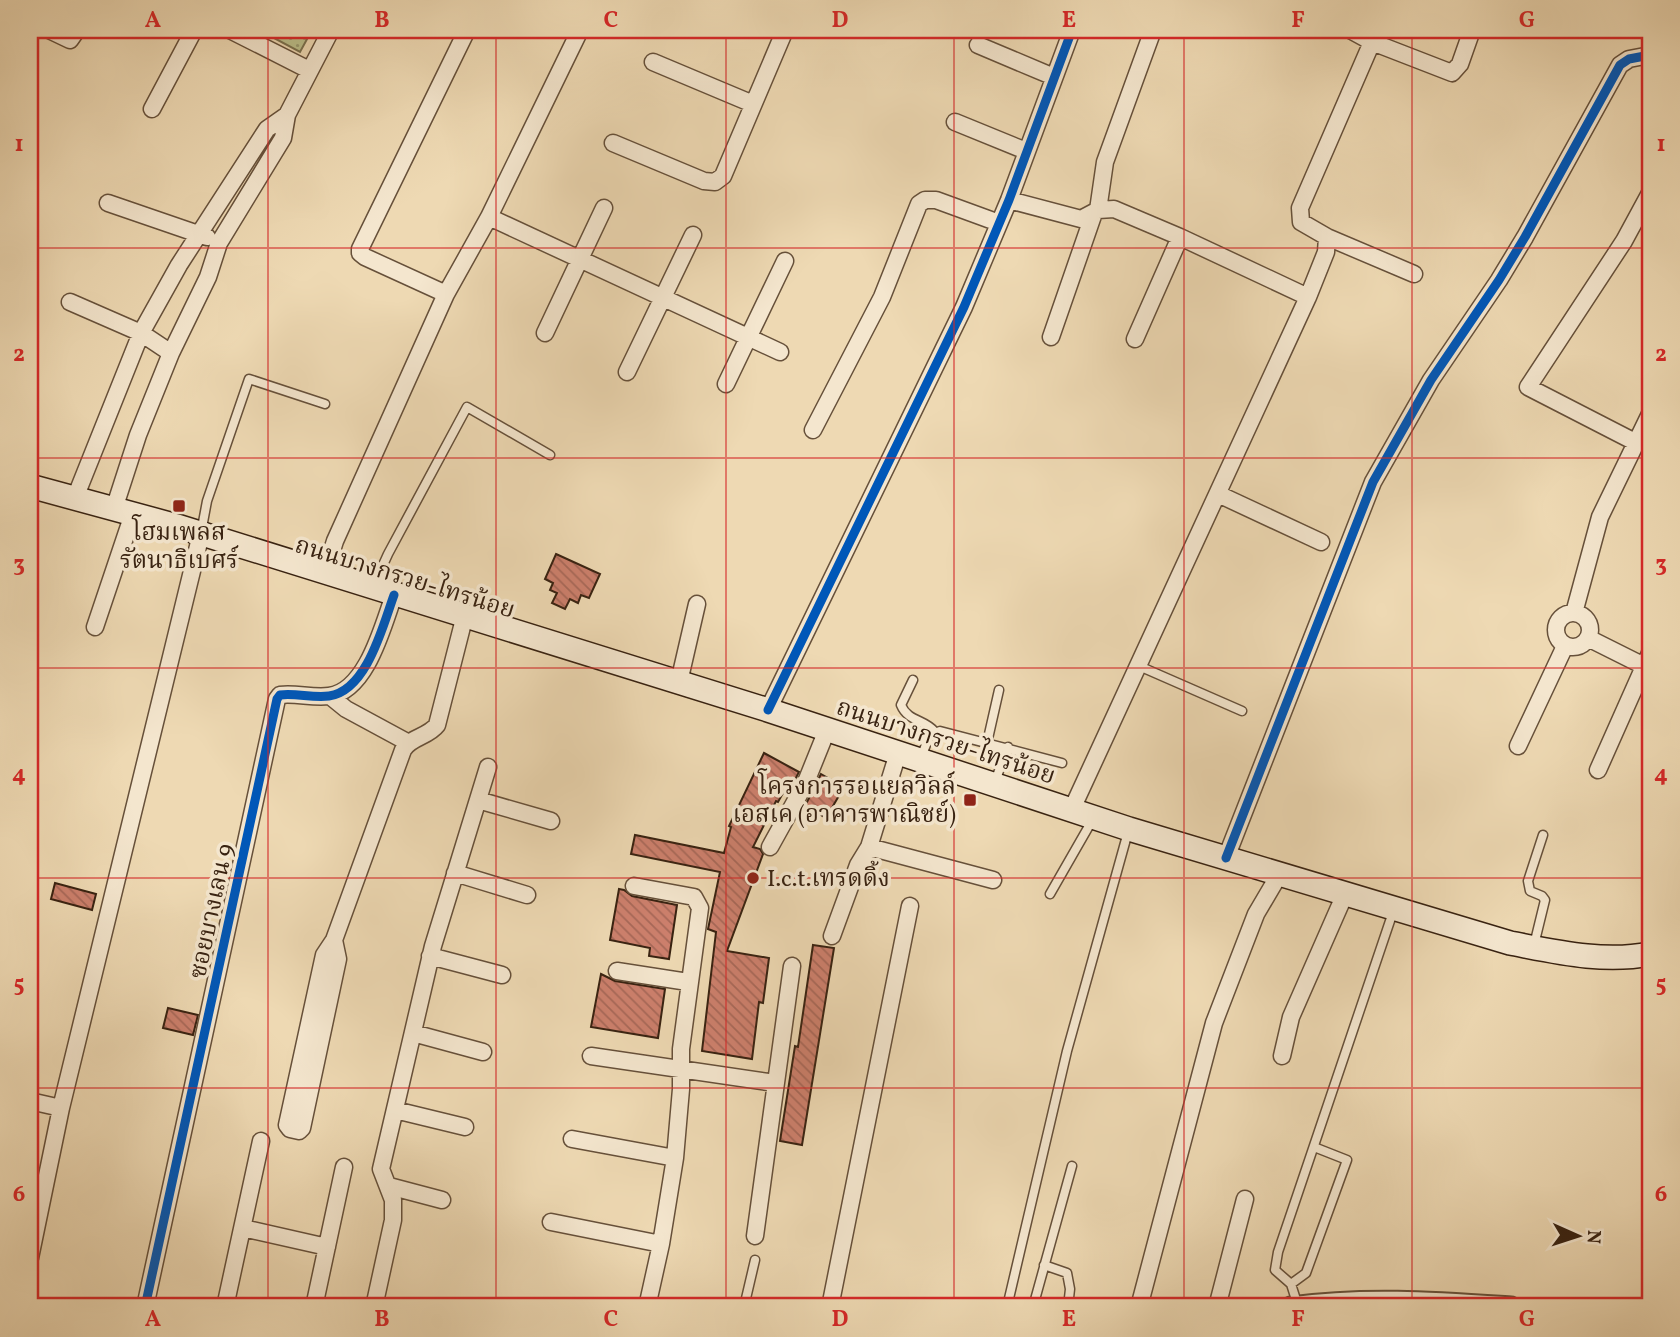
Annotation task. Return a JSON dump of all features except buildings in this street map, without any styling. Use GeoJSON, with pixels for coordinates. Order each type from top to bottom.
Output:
{"type":"FeatureCollection","features":[{"type":"Feature","properties":{"kind":"main road","name":"ถนนบางกรวย-ไทรน้อย"},"geometry":{"type":"LineString","coordinates":[[30,486],[124,511],[466,615],[768,710],[1129,829],[1510,943],[1567,954],[1625,959],[1650,954]]}},
{"type":"Feature","properties":{"kind":"street"},"geometry":{"type":"LineString","coordinates":[[49,30],[70,40],[77,30]]}},
{"type":"Feature","properties":{"kind":"street"},"geometry":{"type":"LineString","coordinates":[[152,109],[194,30]]}},
{"type":"Feature","properties":{"kind":"street"},"geometry":{"type":"LineString","coordinates":[[230,30],[309,70]]}},
{"type":"Feature","properties":{"kind":"street"},"geometry":{"type":"LineString","coordinates":[[95,627],[124,511],[138,435],[171,353],[208,277],[219,243],[283,138],[287,115],[331,30]]}},
{"type":"Feature","properties":{"kind":"street"},"geometry":{"type":"LineString","coordinates":[[446,294],[365,257],[360,253],[360,249],[467,30]]}},
{"type":"Feature","properties":{"kind":"street"},"geometry":{"type":"LineString","coordinates":[[325,573],[335,541],[446,294],[489,217],[580,30]]}},
{"type":"Feature","properties":{"kind":"street"},"geometry":{"type":"LineString","coordinates":[[613,143],[704,181],[715,183],[723,176],[785,30]]}},
{"type":"Feature","properties":{"kind":"street"},"geometry":{"type":"LineString","coordinates":[[768,710],[964,307],[1009,200],[1072,30]]}},
{"type":"Feature","properties":{"kind":"street"},"geometry":{"type":"LineString","coordinates":[[1051,337],[1096,211],[1105,162],[1153,30]]}},
{"type":"Feature","properties":{"kind":"street"},"geometry":{"type":"LineString","coordinates":[[1350,30],[1376,36],[1452,73],[1460,64],[1472,30]]}},
{"type":"Feature","properties":{"kind":"street"},"geometry":{"type":"LineString","coordinates":[[1376,36],[1300,208],[1301,222],[1326,237],[1414,274]]}},
{"type":"Feature","properties":{"kind":"street"},"geometry":{"type":"LineString","coordinates":[[978,45],[1054,77]]}},
{"type":"Feature","properties":{"kind":"street"},"geometry":{"type":"LineString","coordinates":[[1226,858],[1379,470],[1432,380],[1525,237],[1620,65],[1629,59],[1650,55]]}},
{"type":"Feature","properties":{"kind":"street"},"geometry":{"type":"LineString","coordinates":[[653,62],[753,104]]}},
{"type":"Feature","properties":{"kind":"street"},"geometry":{"type":"LineString","coordinates":[[75,498],[141,333],[178,265],[267,130],[287,115]]}},
{"type":"Feature","properties":{"kind":"street"},"geometry":{"type":"LineString","coordinates":[[955,122],[1026,151]]}},
{"type":"Feature","properties":{"kind":"street"},"geometry":{"type":"LineString","coordinates":[[1636,442],[1528,387],[1624,241],[1650,193]]}},
{"type":"Feature","properties":{"kind":"street"},"geometry":{"type":"LineString","coordinates":[[813,430],[882,297],[919,204],[925,200],[936,200],[999,223]]}},
{"type":"Feature","properties":{"kind":"street"},"geometry":{"type":"LineString","coordinates":[[1009,200],[1081,219],[1096,211],[1114,209],[1308,297]]}},
{"type":"Feature","properties":{"kind":"street"},"geometry":{"type":"LineString","coordinates":[[108,203],[200,233],[219,243]]}},
{"type":"Feature","properties":{"kind":"street"},"geometry":{"type":"LineString","coordinates":[[545,332],[604,208]]}},
{"type":"Feature","properties":{"kind":"street"},"geometry":{"type":"LineString","coordinates":[[489,217],[780,352]]}},
{"type":"Feature","properties":{"kind":"street"},"geometry":{"type":"LineString","coordinates":[[627,372],[694,235]]}},
{"type":"Feature","properties":{"kind":"street"},"geometry":{"type":"LineString","coordinates":[[1135,339],[1180,237]]}},
{"type":"Feature","properties":{"kind":"street"},"geometry":{"type":"LineString","coordinates":[[1072,809],[1308,297],[1326,252],[1326,237]]}},
{"type":"Feature","properties":{"kind":"street"},"geometry":{"type":"LineString","coordinates":[[726,384],[785,261]]}},
{"type":"Feature","properties":{"kind":"street"},"geometry":{"type":"LineString","coordinates":[[69,302],[141,333],[171,353]]}},
{"type":"Feature","properties":{"kind":"street"},"geometry":{"type":"LineString","coordinates":[[1574,613],[1600,517],[1650,414]]}},
{"type":"Feature","properties":{"kind":"street"},"geometry":{"type":"LineString","coordinates":[[1218,494],[1321,542]]}},
{"type":"Feature","properties":{"kind":"street"},"geometry":{"type":"LineString","coordinates":[[30,1258],[61,1108],[201,534]]}},
{"type":"Feature","properties":{"kind":"street"},"geometry":{"type":"LineString","coordinates":[[383,591],[373,652],[359,676],[340,692],[330,696],[346,709],[407,743]]}},
{"type":"Feature","properties":{"kind":"street"},"geometry":{"type":"LineString","coordinates":[[679,682],[697,604]]}},
{"type":"Feature","properties":{"kind":"street"},"geometry":{"type":"LineString","coordinates":[[1574,613],[1589,624],[1588,638],[1578,647],[1565,646],[1560,642],[1555,629],[1561,617],[1574,613]]}},
{"type":"Feature","properties":{"kind":"street"},"geometry":{"type":"LineString","coordinates":[[334,940],[338,959],[302,1128],[299,1131],[290,1129],[287,1125],[324,956],[334,940],[407,743],[431,733],[437,725],[466,615]]}},
{"type":"Feature","properties":{"kind":"street"},"geometry":{"type":"LineString","coordinates":[[1588,638],[1648,663],[1598,770]]}},
{"type":"Feature","properties":{"kind":"street"},"geometry":{"type":"LineString","coordinates":[[1518,746],[1565,646]]}},
{"type":"Feature","properties":{"kind":"street","name":"ซอยบางเลน 9"},"geometry":{"type":"LineString","coordinates":[[145,1307],[277,699],[279,695],[287,694],[330,696]]}},
{"type":"Feature","properties":{"kind":"street"},"geometry":{"type":"LineString","coordinates":[[770,848],[806,782],[827,730]]}},
{"type":"Feature","properties":{"kind":"street"},"geometry":{"type":"LineString","coordinates":[[832,936],[858,865],[869,847],[909,756]]}},
{"type":"Feature","properties":{"kind":"street"},"geometry":{"type":"LineString","coordinates":[[374,1307],[393,1220],[393,1200],[382,1169],[430,956],[488,767]]}},
{"type":"Feature","properties":{"kind":"street"},"geometry":{"type":"LineString","coordinates":[[478,800],[551,821]]}},
{"type":"Feature","properties":{"kind":"street"},"geometry":{"type":"LineString","coordinates":[[869,847],[993,880]]}},
{"type":"Feature","properties":{"kind":"street"},"geometry":{"type":"LineString","coordinates":[[455,873],[527,895]]}},
{"type":"Feature","properties":{"kind":"street"},"geometry":{"type":"LineString","coordinates":[[1139,1307],[1214,1023],[1256,915],[1279,875]]}},
{"type":"Feature","properties":{"kind":"street"},"geometry":{"type":"LineString","coordinates":[[634,886],[694,897],[700,908],[688,982],[675,1158],[661,1244],[647,1307]]}},
{"type":"Feature","properties":{"kind":"street"},"geometry":{"type":"LineString","coordinates":[[1282,1056],[1291,1017],[1345,894]]}},
{"type":"Feature","properties":{"kind":"street"},"geometry":{"type":"LineString","coordinates":[[830,1307],[910,906]]}},
{"type":"Feature","properties":{"kind":"street"},"geometry":{"type":"LineString","coordinates":[[430,956],[502,975]]}},
{"type":"Feature","properties":{"kind":"street"},"geometry":{"type":"LineString","coordinates":[[755,1236],[792,966]]}},
{"type":"Feature","properties":{"kind":"street"},"geometry":{"type":"LineString","coordinates":[[617,971],[688,982]]}},
{"type":"Feature","properties":{"kind":"street"},"geometry":{"type":"LineString","coordinates":[[413,1033],[483,1052]]}},
{"type":"Feature","properties":{"kind":"street"},"geometry":{"type":"LineString","coordinates":[[591,1056],[775,1083]]}},
{"type":"Feature","properties":{"kind":"street"},"geometry":{"type":"LineString","coordinates":[[30,1101],[61,1108]]}},
{"type":"Feature","properties":{"kind":"street"},"geometry":{"type":"LineString","coordinates":[[395,1110],[465,1127]]}},
{"type":"Feature","properties":{"kind":"street"},"geometry":{"type":"LineString","coordinates":[[572,1139],[675,1158]]}},
{"type":"Feature","properties":{"kind":"street"},"geometry":{"type":"LineString","coordinates":[[225,1307],[261,1141]]}},
{"type":"Feature","properties":{"kind":"street"},"geometry":{"type":"LineString","coordinates":[[314,1307],[344,1167]]}},
{"type":"Feature","properties":{"kind":"street"},"geometry":{"type":"LineString","coordinates":[[389,1186],[442,1200]]}},
{"type":"Feature","properties":{"kind":"street"},"geometry":{"type":"LineString","coordinates":[[1217,1307],[1245,1199]]}},
{"type":"Feature","properties":{"kind":"street"},"geometry":{"type":"LineString","coordinates":[[551,1222],[661,1244]]}},
{"type":"Feature","properties":{"kind":"street"},"geometry":{"type":"LineString","coordinates":[[243,1228],[327,1247]]}},
{"type":"Feature","properties":{"kind":"street"},"geometry":{"type":"LineString","coordinates":[[1294,1307],[1374,1300],[1511,1307]]}},
{"type":"Feature","properties":{"kind":"lane"},"geometry":{"type":"LineString","coordinates":[[201,534],[207,501],[248,379],[325,404]]}},
{"type":"Feature","properties":{"kind":"lane"},"geometry":{"type":"LineString","coordinates":[[383,591],[388,554],[467,407],[550,455]]}},
{"type":"Feature","properties":{"kind":"lane"},"geometry":{"type":"LineString","coordinates":[[1139,666],[1242,711]]}},
{"type":"Feature","properties":{"kind":"lane"},"geometry":{"type":"LineString","coordinates":[[912,680],[901,705],[903,710],[906,715],[930,726],[935,732]]}},
{"type":"Feature","properties":{"kind":"lane"},"geometry":{"type":"LineString","coordinates":[[986,743],[999,690]]}},
{"type":"Feature","properties":{"kind":"lane"},"geometry":{"type":"LineString","coordinates":[[909,756],[930,735],[940,731],[1062,763]]}},
{"type":"Feature","properties":{"kind":"lane"},"geometry":{"type":"LineString","coordinates":[[994,784],[1008,747]]}},
{"type":"Feature","properties":{"kind":"lane"},"geometry":{"type":"LineString","coordinates":[[1050,894],[1095,817]]}},
{"type":"Feature","properties":{"kind":"lane"},"geometry":{"type":"LineString","coordinates":[[1007,1307],[1067,1051],[1129,829]]}},
{"type":"Feature","properties":{"kind":"lane"},"geometry":{"type":"LineString","coordinates":[[1534,947],[1545,900],[1530,891],[1528,881],[1544,835]]}},
{"type":"Feature","properties":{"kind":"lane"},"geometry":{"type":"LineString","coordinates":[[1294,1307],[1291,1284],[1275,1270],[1278,1252],[1394,909]]}},
{"type":"Feature","properties":{"kind":"lane"},"geometry":{"type":"LineString","coordinates":[[1291,1284],[1306,1273],[1347,1160],[1314,1147]]}},
{"type":"Feature","properties":{"kind":"lane"},"geometry":{"type":"LineString","coordinates":[[1033,1307],[1072,1166]]}},
{"type":"Feature","properties":{"kind":"lane"},"geometry":{"type":"LineString","coordinates":[[744,1307],[755,1260]]}},
{"type":"Feature","properties":{"kind":"lane"},"geometry":{"type":"LineString","coordinates":[[1044,1265],[1067,1273],[1070,1289],[1068,1307]]}},
{"type":"Feature","properties":{"kind":"green space"},"geometry":{"type":"Polygon","coordinates":[[[259,30],[312,30],[300,52],[259,30]]]}},
{"type":"Feature","properties":{"kind":"cycle path"},"geometry":{"type":"LineString","coordinates":[[768,710],[964,307],[1009,200],[1072,30]]}},
{"type":"Feature","properties":{"kind":"cycle path"},"geometry":{"type":"LineString","coordinates":[[1226,858],[1373,482],[1431,380],[1525,237],[1620,65],[1629,59],[1650,55]]}},
{"type":"Feature","properties":{"kind":"cycle path"},"geometry":{"type":"LineString","coordinates":[[145,1307],[277,699],[280,695],[329,696],[354,682],[372,655],[394,595]]}},
{"type":"Feature","properties":{"kind":"place","name":"โฮมเพลส รัตนาธิเบศร์"},"geometry":{"type":"Point","coordinates":[179,506]}},
{"type":"Feature","properties":{"kind":"place","name":"โครงการรอแยลวิลล์ เอสเค (อาคารพาณิชย์)"},"geometry":{"type":"Point","coordinates":[970,800]}},
{"type":"Feature","properties":{"kind":"place","name":"I.c.t.เทรดดิ้ง"},"geometry":{"type":"Point","coordinates":[753,878]}}]}
